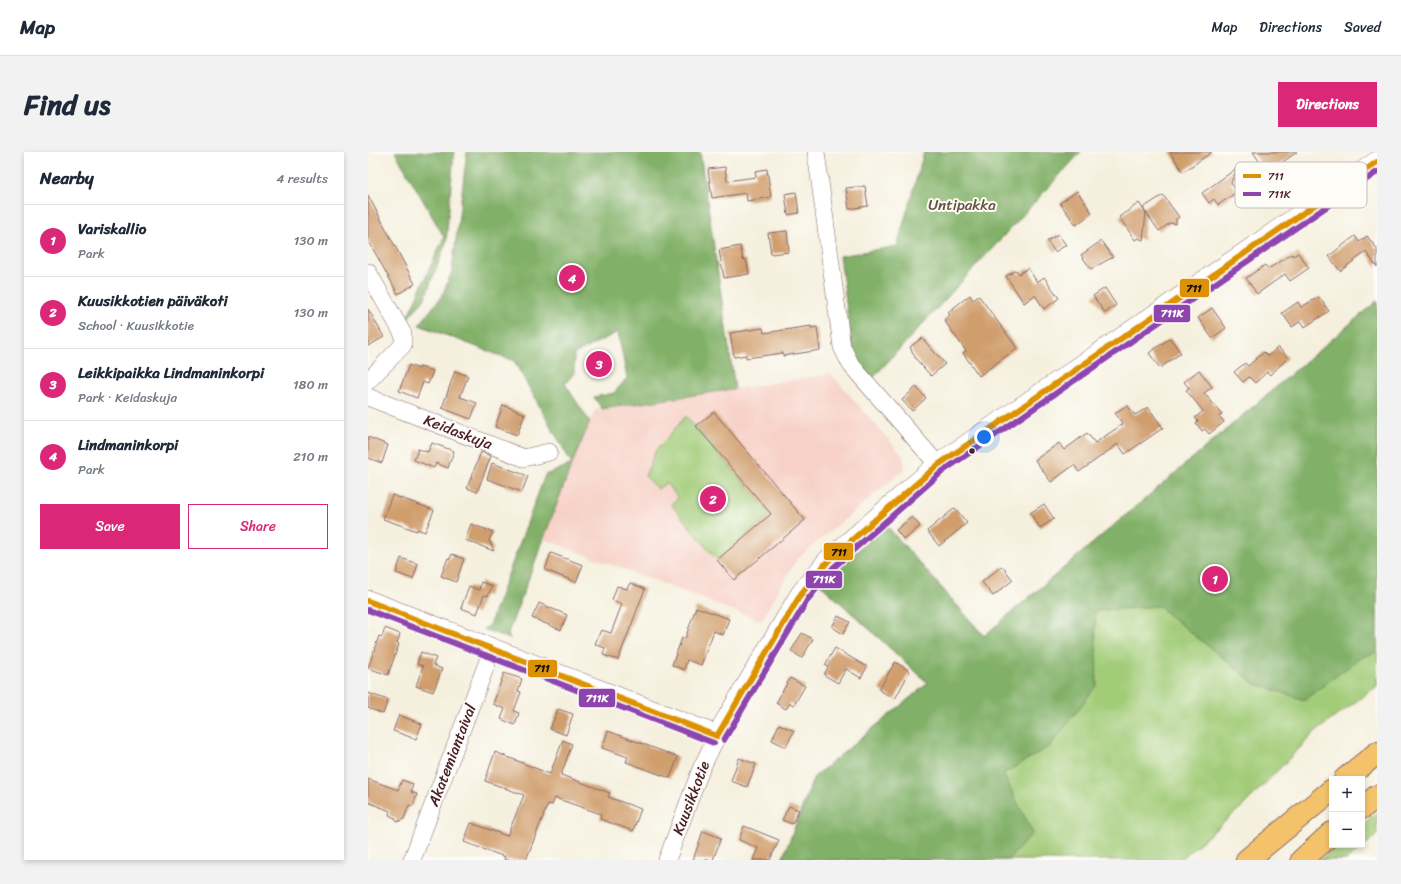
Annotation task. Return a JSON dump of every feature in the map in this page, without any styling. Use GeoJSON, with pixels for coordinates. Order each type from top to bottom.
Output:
{"type":"FeatureCollection","features":[{"type":"Feature","properties":{"kind":"highway"},"geometry":{"type":"LineString","coordinates":[[1349,776],[1377,753]]}},
{"type":"Feature","properties":{"kind":"highway"},"geometry":{"type":"LineString","coordinates":[[1247,860],[1329,792]]}},
{"type":"Feature","properties":{"kind":"highway"},"geometry":{"type":"LineString","coordinates":[[1365,806],[1377,796]]}},
{"type":"Feature","properties":{"kind":"highway"},"geometry":{"type":"LineString","coordinates":[[1302,860],[1329,836]]}},
{"type":"Feature","properties":{"kind":"street"},"geometry":{"type":"LineString","coordinates":[[816,152],[842,347],[851,365],[938,465]]}},
{"type":"Feature","properties":{"kind":"street","name":"Kuusikkotie"},"geometry":{"type":"LineString","coordinates":[[1367,169],[1377,162]]}},
{"type":"Feature","properties":{"kind":"street","name":"Kuusikkotie"},"geometry":{"type":"LineString","coordinates":[[667,860],[701,769],[718,736],[801,594],[815,575],[852,539],[938,465],[1310,208]]}},
{"type":"Feature","properties":{"kind":"street"},"geometry":{"type":"LineString","coordinates":[[368,272],[403,334],[403,345],[368,381]]}},
{"type":"Feature","properties":{"kind":"street","name":"Keidaskuja"},"geometry":{"type":"LineString","coordinates":[[368,397],[524,458],[549,452]]}},
{"type":"Feature","properties":{"kind":"street"},"geometry":{"type":"LineString","coordinates":[[368,601],[718,736]]}},
{"type":"Feature","properties":{"kind":"street","name":"Akatemiantaival"},"geometry":{"type":"LineString","coordinates":[[412,860],[492,650]]}},
{"type":"Feature","properties":{"kind":"shaded area"},"geometry":{"type":"Polygon","coordinates":[[[831,374],[903,456],[905,469],[796,560],[761,621],[544,539],[572,464],[595,410],[831,374]]]}},
{"type":"Feature","properties":{"kind":"green space"},"geometry":{"type":"Polygon","coordinates":[[[395,152],[454,152],[446,243],[424,300],[406,320],[444,237],[395,152]]]}},
{"type":"Feature","properties":{"kind":"green space"},"geometry":{"type":"Polygon","coordinates":[[[467,152],[700,152],[735,389],[602,409],[594,397],[614,393],[627,378],[618,332],[574,354],[574,373],[565,384],[590,422],[572,464],[514,361],[419,325],[442,296],[452,271],[467,152]]]}},
{"type":"Feature","properties":{"kind":"green space","name":"Untipakka"},"geometry":{"type":"Polygon","coordinates":[[[924,152],[1081,152],[872,379],[853,356],[840,256],[897,246],[924,152]]]}},
{"type":"Feature","properties":{"kind":"green space"},"geometry":{"type":"Polygon","coordinates":[[[1377,301],[1377,686],[1316,731],[1245,804],[1180,860],[782,860],[814,777],[928,683],[820,584],[886,525],[984,636],[1377,301]]]}},
{"type":"Feature","properties":{"kind":"green space"},"geometry":{"type":"Polygon","coordinates":[[[1377,301],[1377,652],[1360,658],[1304,700],[1254,683],[1158,606],[1095,611],[1097,685],[1050,746],[1003,774],[1033,833],[1008,860],[782,860],[814,777],[928,683],[820,584],[886,525],[984,636],[1377,301]]]}},
{"type":"Feature","properties":{"kind":"green space"},"geometry":{"type":"Polygon","coordinates":[[[686,416],[771,514],[717,560],[671,504],[678,498],[666,483],[658,489],[645,476],[656,450],[686,416]]]}},
{"type":"Feature","properties":{"kind":"green space"},"geometry":{"type":"Polygon","coordinates":[[[572,464],[508,633],[510,639],[483,629],[489,626],[545,475],[572,464]]]}},
{"type":"Feature","properties":{"kind":"green space"},"geometry":{"type":"Polygon","coordinates":[[[1377,812],[1377,835],[1365,845],[1365,822],[1377,812]]]}},
{"type":"Feature","properties":{"kind":"green space"},"geometry":{"type":"Polygon","coordinates":[[[1334,848],[1361,848],[1346,860],[1320,860],[1334,848]]]}},
{"type":"Feature","properties":{"kind":"building"},"geometry":{"type":"Polygon","coordinates":[[[1170,152],[1212,152],[1183,172],[1170,152]]]}},
{"type":"Feature","properties":{"kind":"building"},"geometry":{"type":"Polygon","coordinates":[[[1253,152],[1297,152],[1283,162],[1260,162],[1253,152]]]}},
{"type":"Feature","properties":{"kind":"building"},"geometry":{"type":"Polygon","coordinates":[[[725,167],[727,181],[756,177],[755,171],[767,169],[771,197],[747,201],[746,193],[712,198],[708,169],[725,167]]]}},
{"type":"Feature","properties":{"kind":"building"},"geometry":{"type":"Polygon","coordinates":[[[1235,169],[1231,183],[1235,189],[1235,193],[1218,205],[1214,199],[1209,203],[1202,193],[1235,169]]]}},
{"type":"Feature","properties":{"kind":"building"},"geometry":{"type":"Polygon","coordinates":[[[865,186],[868,206],[849,209],[846,188],[865,186]]]}},
{"type":"Feature","properties":{"kind":"building"},"geometry":{"type":"Polygon","coordinates":[[[1077,191],[1092,213],[1076,225],[1060,203],[1077,191]]]}},
{"type":"Feature","properties":{"kind":"building"},"geometry":{"type":"Polygon","coordinates":[[[796,192],[799,213],[788,215],[785,194],[796,192]]]}},
{"type":"Feature","properties":{"kind":"building"},"geometry":{"type":"Polygon","coordinates":[[[368,195],[415,284],[398,294],[368,240],[368,195]]]}},
{"type":"Feature","properties":{"kind":"building"},"geometry":{"type":"Polygon","coordinates":[[[1163,195],[1179,217],[1176,219],[1176,224],[1170,223],[1159,231],[1143,208],[1163,195]]]}},
{"type":"Feature","properties":{"kind":"building"},"geometry":{"type":"Polygon","coordinates":[[[1139,203],[1146,213],[1143,240],[1138,238],[1135,240],[1119,217],[1139,203]]]}},
{"type":"Feature","properties":{"kind":"building"},"geometry":{"type":"Polygon","coordinates":[[[787,231],[789,252],[771,254],[768,233],[787,231]]]}},
{"type":"Feature","properties":{"kind":"building"},"geometry":{"type":"Polygon","coordinates":[[[1058,234],[1066,245],[1055,252],[1047,241],[1058,234]]]}},
{"type":"Feature","properties":{"kind":"building"},"geometry":{"type":"Polygon","coordinates":[[[1355,236],[1359,242],[1367,236],[1377,249],[1377,267],[1366,252],[1340,271],[1329,256],[1355,236]]]}},
{"type":"Feature","properties":{"kind":"building"},"geometry":{"type":"Polygon","coordinates":[[[1101,241],[1113,257],[1091,269],[1081,255],[1101,241]]]}},
{"type":"Feature","properties":{"kind":"building"},"geometry":{"type":"Polygon","coordinates":[[[740,246],[743,260],[746,259],[749,274],[724,278],[719,250],[740,246]]]}},
{"type":"Feature","properties":{"kind":"building"},"geometry":{"type":"Polygon","coordinates":[[[1298,253],[1309,268],[1290,281],[1285,274],[1257,294],[1246,278],[1265,265],[1268,269],[1292,254],[1293,256],[1298,253]]]}},
{"type":"Feature","properties":{"kind":"building"},"geometry":{"type":"Polygon","coordinates":[[[1028,268],[1037,282],[1044,277],[1059,298],[1044,309],[1035,295],[1024,303],[1006,276],[1016,270],[1019,274],[1028,268]]]}},
{"type":"Feature","properties":{"kind":"building"},"geometry":{"type":"Polygon","coordinates":[[[1105,288],[1116,305],[1105,313],[1093,296],[1105,288]]]}},
{"type":"Feature","properties":{"kind":"building"},"geometry":{"type":"Polygon","coordinates":[[[970,295],[973,300],[979,296],[1017,348],[979,376],[963,353],[966,351],[944,320],[950,315],[948,312],[970,295]]]}},
{"type":"Feature","properties":{"kind":"building"},"geometry":{"type":"Polygon","coordinates":[[[1319,297],[1329,311],[1305,327],[1301,321],[1292,327],[1282,313],[1298,302],[1301,307],[1319,297]]]}},
{"type":"Feature","properties":{"kind":"building"},"geometry":{"type":"Polygon","coordinates":[[[1212,308],[1226,328],[1212,338],[1198,318],[1212,308]]]}},
{"type":"Feature","properties":{"kind":"building"},"geometry":{"type":"Polygon","coordinates":[[[368,309],[384,337],[368,346],[368,309]]]}},
{"type":"Feature","properties":{"kind":"building"},"geometry":{"type":"Polygon","coordinates":[[[811,326],[811,328],[817,327],[820,350],[783,356],[783,353],[746,358],[746,355],[734,357],[730,333],[763,328],[764,333],[811,326]]]}},
{"type":"Feature","properties":{"kind":"building"},"geometry":{"type":"Polygon","coordinates":[[[922,338],[945,364],[931,376],[916,359],[910,347],[922,338]]]}},
{"type":"Feature","properties":{"kind":"building"},"geometry":{"type":"Polygon","coordinates":[[[1170,338],[1181,353],[1160,368],[1149,353],[1170,338]]]}},
{"type":"Feature","properties":{"kind":"building"},"geometry":{"type":"Polygon","coordinates":[[[1278,347],[1288,358],[1270,375],[1267,372],[1255,383],[1249,377],[1243,382],[1234,372],[1245,363],[1248,366],[1264,352],[1268,356],[1278,347]]]}},
{"type":"Feature","properties":{"kind":"building"},"geometry":{"type":"Polygon","coordinates":[[[409,365],[419,369],[420,367],[433,371],[428,384],[423,382],[417,398],[399,391],[409,365]]]}},
{"type":"Feature","properties":{"kind":"building"},"geometry":{"type":"Polygon","coordinates":[[[1199,370],[1212,387],[1204,393],[1222,414],[1219,416],[1224,422],[1209,434],[1205,429],[1202,431],[1196,423],[1198,421],[1195,418],[1203,411],[1186,390],[1189,388],[1184,382],[1199,370]]]}},
{"type":"Feature","properties":{"kind":"building"},"geometry":{"type":"Polygon","coordinates":[[[455,371],[468,376],[460,397],[477,403],[471,419],[442,408],[455,371]]]}},
{"type":"Feature","properties":{"kind":"building"},"geometry":{"type":"Polygon","coordinates":[[[916,387],[926,398],[912,411],[902,400],[916,387]]]}},
{"type":"Feature","properties":{"kind":"building"},"geometry":{"type":"Polygon","coordinates":[[[503,405],[525,414],[517,435],[495,427],[503,405]]]}},
{"type":"Feature","properties":{"kind":"building"},"geometry":{"type":"Polygon","coordinates":[[[1127,405],[1135,415],[1148,407],[1163,428],[1125,454],[1118,444],[1079,472],[1074,465],[1051,482],[1035,460],[1059,443],[1064,450],[1087,433],[1095,443],[1123,424],[1115,413],[1127,405]]]}},
{"type":"Feature","properties":{"kind":"building"},"geometry":{"type":"Polygon","coordinates":[[[714,412],[805,520],[734,580],[717,560],[771,514],[696,426],[714,412]]]}},
{"type":"Feature","properties":{"kind":"building"},"geometry":{"type":"Polygon","coordinates":[[[368,437],[388,445],[382,463],[368,458],[368,437]]]}},
{"type":"Feature","properties":{"kind":"building"},"geometry":{"type":"Polygon","coordinates":[[[432,443],[454,451],[448,468],[436,463],[434,468],[414,460],[418,449],[428,452],[432,443]]]}},
{"type":"Feature","properties":{"kind":"building"},"geometry":{"type":"Polygon","coordinates":[[[481,452],[491,456],[477,492],[467,488],[481,452]]]}},
{"type":"Feature","properties":{"kind":"building"},"geometry":{"type":"Polygon","coordinates":[[[492,463],[528,476],[522,492],[487,479],[492,463]]]}},
{"type":"Feature","properties":{"kind":"building"},"geometry":{"type":"Polygon","coordinates":[[[392,495],[434,510],[425,532],[417,529],[417,531],[383,519],[392,495]]]}},
{"type":"Feature","properties":{"kind":"building"},"geometry":{"type":"Polygon","coordinates":[[[1044,504],[1054,519],[1040,528],[1030,513],[1044,504]]]}},
{"type":"Feature","properties":{"kind":"building"},"geometry":{"type":"Polygon","coordinates":[[[955,508],[967,523],[939,546],[927,531],[955,508]]]}},
{"type":"Feature","properties":{"kind":"building"},"geometry":{"type":"Polygon","coordinates":[[[912,517],[920,526],[904,540],[896,530],[912,517]]]}},
{"type":"Feature","properties":{"kind":"building"},"geometry":{"type":"Polygon","coordinates":[[[471,524],[493,532],[489,540],[494,551],[465,540],[471,524]]]}},
{"type":"Feature","properties":{"kind":"building"},"geometry":{"type":"Polygon","coordinates":[[[551,553],[583,565],[576,582],[545,570],[551,553]]]}},
{"type":"Feature","properties":{"kind":"building"},"geometry":{"type":"Polygon","coordinates":[[[452,554],[464,559],[456,582],[441,576],[448,558],[450,559],[452,554]]]}},
{"type":"Feature","properties":{"kind":"building"},"geometry":{"type":"Polygon","coordinates":[[[401,558],[418,564],[413,579],[396,573],[401,558]]]}},
{"type":"Feature","properties":{"kind":"building"},"geometry":{"type":"Polygon","coordinates":[[[1002,566],[1013,580],[993,596],[982,582],[1002,566]]]}},
{"type":"Feature","properties":{"kind":"building"},"geometry":{"type":"Polygon","coordinates":[[[481,582],[492,586],[488,596],[484,595],[477,614],[461,608],[469,586],[479,590],[481,582]]]}},
{"type":"Feature","properties":{"kind":"building"},"geometry":{"type":"Polygon","coordinates":[[[630,583],[645,589],[618,660],[603,655],[605,648],[595,644],[601,630],[611,633],[622,604],[612,600],[617,586],[627,589],[630,583]]]}},
{"type":"Feature","properties":{"kind":"building"},"geometry":{"type":"Polygon","coordinates":[[[539,603],[567,615],[561,630],[532,618],[539,603]]]}},
{"type":"Feature","properties":{"kind":"building"},"geometry":{"type":"Polygon","coordinates":[[[696,607],[729,619],[723,635],[714,631],[701,665],[687,660],[684,670],[672,665],[682,638],[685,639],[696,607]]]}},
{"type":"Feature","properties":{"kind":"building"},"geometry":{"type":"Polygon","coordinates":[[[838,616],[850,622],[843,634],[832,627],[838,616]]]}},
{"type":"Feature","properties":{"kind":"building"},"geometry":{"type":"Polygon","coordinates":[[[385,628],[400,634],[397,643],[399,644],[388,675],[368,668],[379,636],[382,637],[385,628]]]}},
{"type":"Feature","properties":{"kind":"building"},"geometry":{"type":"Polygon","coordinates":[[[802,633],[813,639],[802,658],[791,651],[802,633]]]}},
{"type":"Feature","properties":{"kind":"building"},"geometry":{"type":"Polygon","coordinates":[[[835,648],[867,667],[861,678],[846,669],[838,683],[824,675],[828,667],[825,665],[835,648]]]}},
{"type":"Feature","properties":{"kind":"building"},"geometry":{"type":"Polygon","coordinates":[[[421,652],[436,658],[433,665],[442,669],[433,692],[416,686],[423,666],[417,664],[421,652]]]}},
{"type":"Feature","properties":{"kind":"building"},"geometry":{"type":"Polygon","coordinates":[[[895,662],[910,671],[895,699],[879,690],[895,662]]]}},
{"type":"Feature","properties":{"kind":"building"},"geometry":{"type":"Polygon","coordinates":[[[504,673],[522,679],[518,691],[521,692],[514,711],[519,713],[515,725],[501,719],[505,709],[493,704],[504,673]]]}},
{"type":"Feature","properties":{"kind":"building"},"geometry":{"type":"Polygon","coordinates":[[[790,678],[805,686],[794,705],[790,703],[786,709],[776,703],[790,678]]]}},
{"type":"Feature","properties":{"kind":"building"},"geometry":{"type":"Polygon","coordinates":[[[368,693],[388,700],[383,714],[368,708],[368,693]]]}},
{"type":"Feature","properties":{"kind":"building"},"geometry":{"type":"Polygon","coordinates":[[[558,709],[573,714],[566,735],[550,729],[558,709]]]}},
{"type":"Feature","properties":{"kind":"building"},"geometry":{"type":"Polygon","coordinates":[[[399,715],[422,724],[416,739],[393,731],[399,715]]]}},
{"type":"Feature","properties":{"kind":"building"},"geometry":{"type":"Polygon","coordinates":[[[779,724],[794,731],[786,747],[772,740],[779,724]]]}},
{"type":"Feature","properties":{"kind":"building"},"geometry":{"type":"Polygon","coordinates":[[[608,731],[678,757],[670,778],[626,762],[628,757],[602,748],[608,731]]]}},
{"type":"Feature","properties":{"kind":"building"},"geometry":{"type":"Polygon","coordinates":[[[563,740],[572,744],[561,775],[610,793],[608,797],[641,809],[633,831],[600,819],[601,814],[555,798],[552,805],[548,804],[526,860],[504,860],[505,857],[464,842],[471,823],[507,836],[524,795],[485,781],[495,752],[550,774],[563,740]]]}},
{"type":"Feature","properties":{"kind":"building"},"geometry":{"type":"Polygon","coordinates":[[[739,758],[756,764],[747,787],[731,781],[739,758]]]}},
{"type":"Feature","properties":{"kind":"building"},"geometry":{"type":"Polygon","coordinates":[[[368,779],[398,790],[402,780],[413,784],[411,792],[417,794],[413,806],[409,805],[404,819],[397,822],[395,818],[389,815],[390,811],[368,802],[368,779]]]}},
{"type":"Feature","properties":{"kind":"building"},"geometry":{"type":"Polygon","coordinates":[[[789,806],[799,810],[792,824],[782,820],[789,806]]]}},
{"type":"Feature","properties":{"kind":"building"},"geometry":{"type":"Polygon","coordinates":[[[744,826],[779,840],[770,860],[753,860],[758,848],[739,840],[744,826]]]}},
{"type":"Feature","properties":{"kind":"building"},"geometry":{"type":"Polygon","coordinates":[[[703,831],[721,838],[713,860],[693,860],[703,831]]]}},
{"type":"Feature","properties":{"kind":"transit line","name":"711"},"geometry":{"type":"LineString","coordinates":[[1367,169],[1377,162]]}},
{"type":"Feature","properties":{"kind":"transit line","name":"711K"},"geometry":{"type":"LineString","coordinates":[[1367,179],[1377,172]]}},
{"type":"Feature","properties":{"kind":"transit line","name":"711"},"geometry":{"type":"LineString","coordinates":[[717,736],[801,594],[828,561],[938,465],[1310,208]]}},
{"type":"Feature","properties":{"kind":"transit line","name":"711K"},"geometry":{"type":"LineString","coordinates":[[724,740],[808,599],[834,567],[943,471],[1325,208]]}},
{"type":"Feature","properties":{"kind":"transit line","name":"711"},"geometry":{"type":"LineString","coordinates":[[368,601],[717,736]]}},
{"type":"Feature","properties":{"kind":"transit line","name":"711K"},"geometry":{"type":"LineString","coordinates":[[368,610],[714,743]]}},
{"type":"Feature","properties":{"kind":"place","name":"Lindmaninkorpi"},"geometry":{"type":"Point","coordinates":[572,278]}},
{"type":"Feature","properties":{"kind":"place","name":"Leikkipaikka Lindmaninkorpi"},"geometry":{"type":"Point","coordinates":[599,364]}},
{"type":"Feature","properties":{"kind":"place","name":"Kuusikkotien päiväkoti"},"geometry":{"type":"Point","coordinates":[713,499]}},
{"type":"Feature","properties":{"kind":"place","name":"Variskallio"},"geometry":{"type":"Point","coordinates":[1215,579]}}]}
